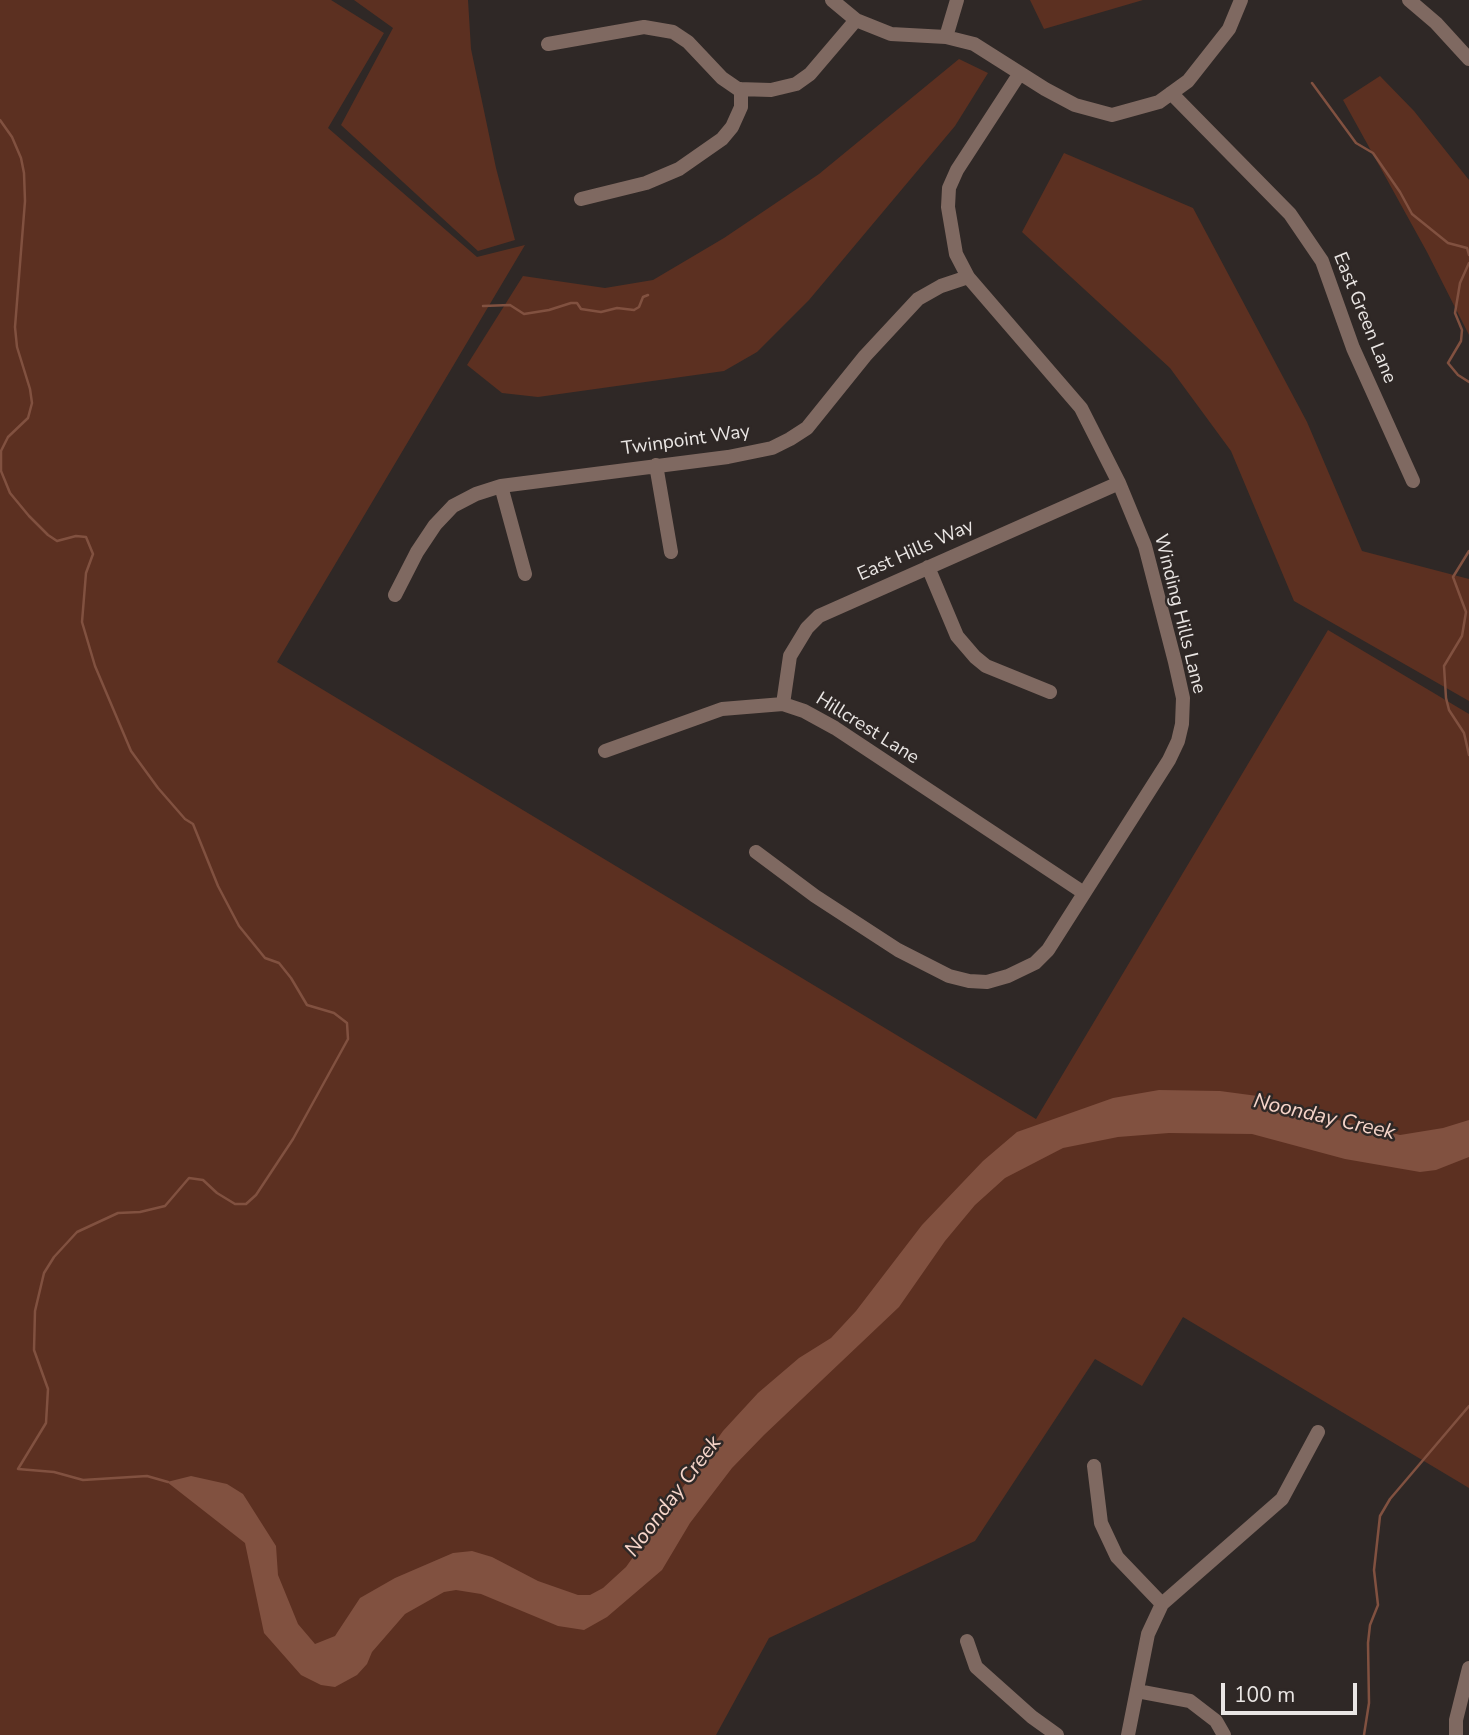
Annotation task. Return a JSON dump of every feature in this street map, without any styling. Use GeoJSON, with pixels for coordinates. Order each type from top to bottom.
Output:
{"type":"FeatureCollection","features":[{"type":"Feature","properties":{"kind":"street"},"geometry":{"type":"LineString","coordinates":[[832,0],[856,20],[891,34],[946,37],[974,44],[1075,105],[1112,115],[1159,102],[1188,80],[1229,29],[1241,0]]}},
{"type":"Feature","properties":{"kind":"street"},"geometry":{"type":"LineString","coordinates":[[946,37],[957,0]]}},
{"type":"Feature","properties":{"kind":"street"},"geometry":{"type":"LineString","coordinates":[[1409,0],[1436,23],[1469,59]]}},
{"type":"Feature","properties":{"kind":"street"},"geometry":{"type":"LineString","coordinates":[[548,44],[644,27],[673,32],[688,42],[722,78],[741,89],[771,90],[796,84],[810,74],[856,20]]}},
{"type":"Feature","properties":{"kind":"street","name":"Winding Hills Lane"},"geometry":{"type":"LineString","coordinates":[[756,852],[815,896],[898,950],[949,976],[987,982],[1008,976],[1035,963],[1048,950],[1169,760],[1178,741],[1183,698],[1178,674],[1145,546],[1119,483],[1080,408],[968,277],[956,254],[950,227],[949,188],[957,170],[1020,73]]}},
{"type":"Feature","properties":{"kind":"street"},"geometry":{"type":"LineString","coordinates":[[581,199],[646,183],[679,169],[723,139],[741,107],[741,89]]}},
{"type":"Feature","properties":{"kind":"street","name":"East Green Lane"},"geometry":{"type":"LineString","coordinates":[[1171,93],[1290,214],[1322,261],[1353,348],[1413,481]]}},
{"type":"Feature","properties":{"kind":"street","name":"Twinpoint Way"},"geometry":{"type":"LineString","coordinates":[[395,595],[417,552],[444,514],[476,494],[501,486],[728,457],[772,448],[790,439],[807,428],[865,356],[918,299],[941,286],[968,277]]}},
{"type":"Feature","properties":{"kind":"street"},"geometry":{"type":"LineString","coordinates":[[656,465],[671,552]]}},
{"type":"Feature","properties":{"kind":"street","name":"East Hills Way"},"geometry":{"type":"LineString","coordinates":[[783,704],[790,656],[807,628],[819,616],[1119,483]]}},
{"type":"Feature","properties":{"kind":"street"},"geometry":{"type":"LineString","coordinates":[[501,486],[524,574]]}},
{"type":"Feature","properties":{"kind":"street"},"geometry":{"type":"LineString","coordinates":[[929,567],[957,636],[975,657],[986,666],[1050,692]]}},
{"type":"Feature","properties":{"kind":"street","name":"Hillcrest Lane"},"geometry":{"type":"LineString","coordinates":[[605,751],[722,709],[783,704],[804,711],[835,728],[1084,892]]}},
{"type":"Feature","properties":{"kind":"street"},"geometry":{"type":"LineString","coordinates":[[1128,1735],[1148,1634],[1162,1604],[1282,1499],[1318,1432]]}},
{"type":"Feature","properties":{"kind":"street"},"geometry":{"type":"LineString","coordinates":[[1094,1466],[1101,1523],[1117,1557],[1162,1604]]}},
{"type":"Feature","properties":{"kind":"street"},"geometry":{"type":"LineString","coordinates":[[967,1641],[976,1667],[1032,1717],[1057,1735]]}},
{"type":"Feature","properties":{"kind":"street"},"geometry":{"type":"LineString","coordinates":[[1456,1735],[1456,1720],[1469,1668]]}},
{"type":"Feature","properties":{"kind":"street"},"geometry":{"type":"LineString","coordinates":[[1137,1691],[1190,1701],[1216,1721],[1224,1735]]}},
{"type":"Feature","properties":{"kind":"shaded area"},"geometry":{"type":"Polygon","coordinates":[[[0,0],[331,0],[384,33],[328,128],[477,257],[525,245],[277,662],[1036,1119],[1328,630],[1469,714],[1469,1488],[1183,1317],[1142,1386],[1095,1359],[975,1541],[769,1638],[716,1735],[0,1735],[0,0]]]}},
{"type":"Feature","properties":{"kind":"shaded area"},"geometry":{"type":"Polygon","coordinates":[[[354,0],[468,0],[471,49],[496,168],[515,240],[478,251],[341,125],[393,28],[354,0]]]}},
{"type":"Feature","properties":{"kind":"shaded area"},"geometry":{"type":"Polygon","coordinates":[[[1030,0],[1143,0],[1044,29],[1030,0]]]}},
{"type":"Feature","properties":{"kind":"shaded area"},"geometry":{"type":"Polygon","coordinates":[[[959,59],[988,73],[955,126],[809,300],[757,352],[724,371],[538,397],[502,393],[467,365],[523,276],[605,288],[653,280],[724,238],[819,174],[959,59]]]}},
{"type":"Feature","properties":{"kind":"shaded area"},"geometry":{"type":"Polygon","coordinates":[[[1380,76],[1414,111],[1469,180],[1469,335],[1427,252],[1343,100],[1380,76]]]}},
{"type":"Feature","properties":{"kind":"shaded area"},"geometry":{"type":"Polygon","coordinates":[[[1064,153],[1193,208],[1307,422],[1362,551],[1469,579],[1469,701],[1294,601],[1231,451],[1170,368],[1022,232],[1064,153]]]}},
{"type":"Feature","properties":{"kind":"water"},"geometry":{"type":"Polygon","coordinates":[[[1159,1090],[1220,1091],[1265,1097],[1300,1111],[1400,1135],[1443,1128],[1469,1120],[1469,1157],[1436,1170],[1420,1172],[1345,1159],[1252,1134],[1169,1133],[1118,1137],[1063,1148],[1005,1178],[975,1205],[945,1241],[899,1307],[732,1468],[690,1523],[662,1570],[607,1617],[584,1630],[558,1626],[481,1594],[456,1590],[444,1592],[405,1614],[372,1652],[367,1664],[357,1675],[335,1687],[321,1685],[301,1675],[264,1633],[245,1543],[167,1482],[191,1476],[227,1484],[243,1494],[276,1546],[278,1575],[298,1624],[315,1644],[335,1636],[360,1598],[395,1578],[453,1553],[472,1551],[492,1557],[538,1581],[578,1595],[590,1595],[603,1588],[626,1567],[723,1431],[758,1393],[799,1358],[831,1338],[856,1311],[922,1225],[983,1161],[1017,1132],[1113,1098],[1159,1090]]]}},
{"type":"Feature","properties":{"kind":"waterway"},"geometry":{"type":"LineString","coordinates":[[1312,83],[1356,143],[1373,153],[1412,214],[1448,243],[1467,248],[1469,255]]}},
{"type":"Feature","properties":{"kind":"waterway","name":"Noonday Creek"},"geometry":{"type":"LineString","coordinates":[[0,120],[12,137],[24,173],[25,201],[15,327],[17,347],[32,403],[28,418],[8,437],[1,451],[1,471],[10,493],[48,535],[57,541],[76,536],[86,537],[93,554],[86,573],[82,622],[95,666],[131,751],[158,788],[185,819],[193,824],[218,886],[239,926],[265,958],[279,963],[307,1005],[334,1013],[347,1023],[348,1039],[293,1139],[256,1195],[246,1204],[235,1204],[203,1180],[189,1178],[165,1206],[140,1212],[118,1213],[77,1232],[54,1257],[44,1273],[35,1311],[34,1350],[48,1389],[46,1423],[18,1469],[54,1472],[83,1480],[147,1476],[168,1482]]}},
{"type":"Feature","properties":{"kind":"waterway"},"geometry":{"type":"LineString","coordinates":[[1469,263],[1460,283],[1455,313],[1462,330],[1461,341],[1448,363],[1458,375],[1469,382]]}},
{"type":"Feature","properties":{"kind":"waterway"},"geometry":{"type":"LineString","coordinates":[[483,306],[510,305],[524,314],[571,303],[577,303],[581,309],[601,312],[617,308],[634,310],[639,307],[643,297],[648,295]]}},
{"type":"Feature","properties":{"kind":"waterway"},"geometry":{"type":"LineString","coordinates":[[1469,551],[1453,577],[1466,612],[1462,636],[1444,666],[1449,710],[1464,733],[1469,755]]}},
{"type":"Feature","properties":{"kind":"waterway"},"geometry":{"type":"LineString","coordinates":[[1364,1735],[1369,1703],[1368,1643],[1370,1625],[1378,1605],[1374,1570],[1380,1516],[1390,1499],[1469,1406]]}}]}
